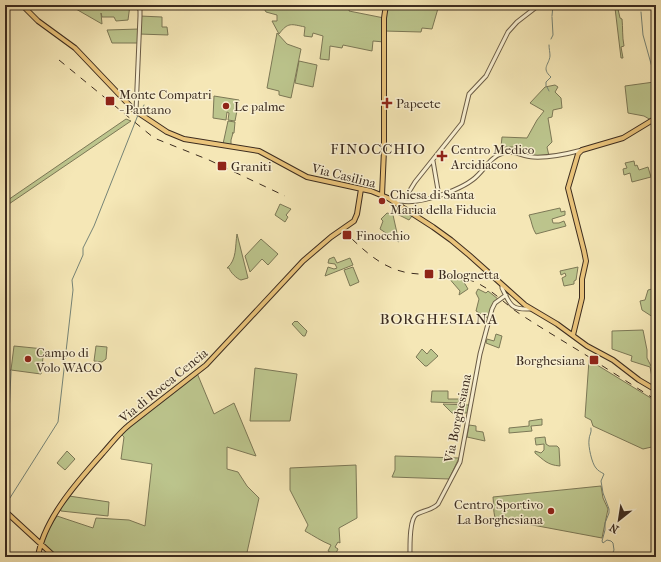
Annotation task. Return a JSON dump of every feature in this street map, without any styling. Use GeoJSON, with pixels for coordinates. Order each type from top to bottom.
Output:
{"type":"FeatureCollection","features":[{"type":"Feature","properties":{"kind":"main road","name":"Via Casilina"},"geometry":{"type":"LineString","coordinates":[[22,5],[36,20],[74,48],[136,111],[166,131],[177,137],[258,151],[267,154],[306,176],[382,195],[443,234],[470,255],[502,286],[530,309],[574,333],[588,346],[612,359],[656,390]]}},
{"type":"Feature","properties":{"kind":"main road"},"geometry":{"type":"LineString","coordinates":[[382,195],[384,150],[384,16],[386,5]]}},
{"type":"Feature","properties":{"kind":"main road"},"geometry":{"type":"LineString","coordinates":[[574,333],[582,299],[582,278],[586,262],[568,189],[579,152],[621,139],[656,118]]}},
{"type":"Feature","properties":{"kind":"main road","name":"Via di Rocca Cencia"},"geometry":{"type":"LineString","coordinates":[[38,557],[40,543],[48,525],[72,489],[123,430],[208,363],[303,261],[331,237],[355,221],[361,189]]}},
{"type":"Feature","properties":{"kind":"main road"},"geometry":{"type":"LineString","coordinates":[[5,512],[55,557]]}},
{"type":"Feature","properties":{"kind":"street"},"geometry":{"type":"LineString","coordinates":[[136,5],[140,10],[140,16],[136,111]]}},
{"type":"Feature","properties":{"kind":"street"},"geometry":{"type":"LineString","coordinates":[[401,202],[404,200],[414,183],[463,122],[469,94],[485,78],[507,33],[517,22],[539,5]]}},
{"type":"Feature","properties":{"kind":"street"},"geometry":{"type":"LineString","coordinates":[[394,202],[411,202],[439,196],[469,183],[479,175],[493,159],[502,153],[508,152],[536,157],[579,152]]}},
{"type":"Feature","properties":{"kind":"street"},"geometry":{"type":"LineString","coordinates":[[433,161],[439,196]]}},
{"type":"Feature","properties":{"kind":"street"},"geometry":{"type":"LineString","coordinates":[[502,286],[510,304],[515,308],[530,309]]}},
{"type":"Feature","properties":{"kind":"street","name":"Via Borghesiana"},"geometry":{"type":"LineString","coordinates":[[410,557],[413,517],[418,513],[438,504],[459,464],[480,354],[492,310],[495,303],[506,295]]}},
{"type":"Feature","properties":{"kind":"green space"},"geometry":{"type":"Polygon","coordinates":[[[69,5],[130,5],[128,20],[116,21],[114,17],[102,17],[101,13],[102,24],[69,5]]]}},
{"type":"Feature","properties":{"kind":"green space"},"geometry":{"type":"Polygon","coordinates":[[[262,5],[350,5],[349,11],[384,18],[386,5],[439,5],[432,29],[422,28],[421,32],[384,31],[384,42],[373,41],[372,51],[343,45],[342,48],[330,46],[329,60],[320,59],[323,36],[313,33],[312,37],[304,36],[305,27],[293,25],[285,27],[279,34],[272,21],[277,21],[277,15],[266,12],[262,5]]]}},
{"type":"Feature","properties":{"kind":"green space"},"geometry":{"type":"Polygon","coordinates":[[[615,8],[618,9],[620,18],[622,19],[624,46],[621,47],[623,58],[621,58],[615,8]]]}},
{"type":"Feature","properties":{"kind":"green space"},"geometry":{"type":"Polygon","coordinates":[[[140,16],[162,17],[162,27],[167,27],[168,35],[139,34],[139,43],[112,43],[107,30],[139,29],[140,16]]]}},
{"type":"Feature","properties":{"kind":"green space"},"geometry":{"type":"Polygon","coordinates":[[[277,33],[287,44],[301,49],[291,98],[279,95],[279,91],[267,88],[277,33]]]}},
{"type":"Feature","properties":{"kind":"green space"},"geometry":{"type":"Polygon","coordinates":[[[299,61],[317,65],[313,87],[295,83],[299,61]]]}},
{"type":"Feature","properties":{"kind":"green space"},"geometry":{"type":"Polygon","coordinates":[[[654,82],[653,88],[656,91],[656,116],[651,120],[644,116],[628,113],[625,86],[654,82]]]}},
{"type":"Feature","properties":{"kind":"green space"},"geometry":{"type":"Polygon","coordinates":[[[555,85],[558,87],[555,92],[561,98],[562,108],[553,110],[552,117],[548,118],[552,142],[547,147],[549,156],[536,157],[513,153],[513,147],[501,147],[502,137],[527,138],[544,111],[530,103],[545,87],[555,85]]]}},
{"type":"Feature","properties":{"kind":"green space","name":"Le palme"},"geometry":{"type":"Polygon","coordinates":[[[214,96],[239,100],[235,121],[228,120],[229,113],[227,112],[226,120],[213,118],[214,96]]]}},
{"type":"Feature","properties":{"kind":"green space"},"geometry":{"type":"Polygon","coordinates":[[[126,119],[131,121],[6,206],[8,209],[6,211],[5,210],[5,202],[126,119]]]}},
{"type":"Feature","properties":{"kind":"green space"},"geometry":{"type":"Polygon","coordinates":[[[228,121],[235,122],[231,145],[223,144],[228,121]]]}},
{"type":"Feature","properties":{"kind":"green space"},"geometry":{"type":"Polygon","coordinates":[[[634,161],[635,166],[637,165],[639,170],[648,167],[651,177],[632,182],[630,173],[624,175],[623,169],[627,168],[625,163],[634,161]]]}},
{"type":"Feature","properties":{"kind":"green space"},"geometry":{"type":"Polygon","coordinates":[[[280,204],[291,209],[286,215],[288,217],[285,222],[275,215],[280,204]]]}},
{"type":"Feature","properties":{"kind":"green space"},"geometry":{"type":"Polygon","coordinates":[[[394,207],[398,209],[398,207],[412,216],[409,220],[395,213],[393,215],[399,242],[380,229],[383,221],[381,219],[387,213],[391,214],[394,207]]]}},
{"type":"Feature","properties":{"kind":"green space"},"geometry":{"type":"Polygon","coordinates":[[[560,208],[561,212],[565,211],[565,215],[552,219],[553,223],[564,221],[566,226],[536,234],[529,215],[560,208]]]}},
{"type":"Feature","properties":{"kind":"green space"},"geometry":{"type":"Polygon","coordinates":[[[237,234],[248,278],[241,280],[234,275],[229,268],[227,268],[234,257],[237,234]]]}},
{"type":"Feature","properties":{"kind":"green space"},"geometry":{"type":"Polygon","coordinates":[[[261,239],[278,254],[268,265],[262,259],[250,272],[245,256],[261,239]]]}},
{"type":"Feature","properties":{"kind":"green space"},"geometry":{"type":"Polygon","coordinates":[[[334,257],[337,263],[350,258],[353,265],[325,276],[328,267],[334,269],[337,268],[335,264],[328,263],[329,259],[334,257]]]}},
{"type":"Feature","properties":{"kind":"green space"},"geometry":{"type":"Polygon","coordinates":[[[353,267],[359,282],[350,286],[344,270],[353,267]]]}},
{"type":"Feature","properties":{"kind":"green space"},"geometry":{"type":"Polygon","coordinates":[[[578,267],[574,284],[564,286],[562,278],[566,276],[565,273],[561,275],[560,271],[578,267]]]}},
{"type":"Feature","properties":{"kind":"green space"},"geometry":{"type":"Polygon","coordinates":[[[447,276],[462,279],[468,289],[459,295],[460,291],[447,276]]]}},
{"type":"Feature","properties":{"kind":"green space"},"geometry":{"type":"Polygon","coordinates":[[[656,288],[656,319],[642,310],[640,301],[645,300],[648,290],[656,288]]]}},
{"type":"Feature","properties":{"kind":"green space"},"geometry":{"type":"Polygon","coordinates":[[[478,289],[486,293],[488,291],[498,299],[493,304],[489,319],[476,311],[479,299],[476,293],[478,289]]]}},
{"type":"Feature","properties":{"kind":"green space"},"geometry":{"type":"Polygon","coordinates":[[[297,321],[307,331],[305,336],[303,336],[292,324],[297,321]]]}},
{"type":"Feature","properties":{"kind":"green space"},"geometry":{"type":"Polygon","coordinates":[[[643,330],[647,358],[652,367],[656,387],[654,387],[650,367],[631,361],[632,356],[612,349],[612,331],[643,330]]]}},
{"type":"Feature","properties":{"kind":"green space"},"geometry":{"type":"Polygon","coordinates":[[[496,334],[502,336],[499,348],[486,343],[487,339],[494,341],[496,334]]]}},
{"type":"Feature","properties":{"kind":"green space","name":"Campo di Volo WACO"},"geometry":{"type":"Polygon","coordinates":[[[14,346],[44,349],[41,374],[11,370],[14,346]]]}},
{"type":"Feature","properties":{"kind":"green space"},"geometry":{"type":"Polygon","coordinates":[[[96,346],[107,347],[106,359],[102,362],[94,361],[96,346]]]}},
{"type":"Feature","properties":{"kind":"green space"},"geometry":{"type":"Polygon","coordinates":[[[422,349],[427,354],[431,349],[438,356],[427,366],[425,366],[416,357],[422,349]]]}},
{"type":"Feature","properties":{"kind":"green space"},"geometry":{"type":"Polygon","coordinates":[[[589,360],[656,402],[656,446],[643,449],[593,426],[591,420],[585,417],[589,360]]]}},
{"type":"Feature","properties":{"kind":"green space"},"geometry":{"type":"Polygon","coordinates":[[[255,368],[297,374],[290,421],[250,421],[255,368]]]}},
{"type":"Feature","properties":{"kind":"green space"},"geometry":{"type":"Polygon","coordinates":[[[197,373],[214,414],[234,403],[256,456],[227,447],[227,469],[238,472],[247,486],[259,498],[246,557],[57,557],[43,544],[49,528],[57,516],[93,528],[96,518],[129,520],[145,526],[152,464],[121,459],[124,437],[121,434],[197,373]]]}},
{"type":"Feature","properties":{"kind":"green space"},"geometry":{"type":"Polygon","coordinates":[[[432,391],[448,391],[448,399],[459,399],[459,403],[431,402],[432,391]]]}},
{"type":"Feature","properties":{"kind":"green space"},"geometry":{"type":"Polygon","coordinates":[[[443,404],[469,405],[467,413],[452,413],[443,404]]]}},
{"type":"Feature","properties":{"kind":"green space"},"geometry":{"type":"Polygon","coordinates":[[[542,419],[542,425],[531,426],[532,431],[509,433],[509,428],[529,426],[529,421],[542,419]]]}},
{"type":"Feature","properties":{"kind":"green space"},"geometry":{"type":"Polygon","coordinates":[[[469,425],[476,426],[476,431],[483,432],[485,441],[467,437],[469,425]]]}},
{"type":"Feature","properties":{"kind":"green space"},"geometry":{"type":"Polygon","coordinates":[[[545,437],[546,444],[549,446],[557,446],[559,448],[560,466],[543,460],[535,453],[535,451],[541,453],[544,450],[544,444],[536,445],[535,438],[545,437]]]}},
{"type":"Feature","properties":{"kind":"green space"},"geometry":{"type":"Polygon","coordinates":[[[67,451],[75,459],[65,470],[57,463],[67,451]]]}},
{"type":"Feature","properties":{"kind":"green space"},"geometry":{"type":"Polygon","coordinates":[[[395,456],[459,458],[449,479],[392,477],[395,470],[395,456]]]}},
{"type":"Feature","properties":{"kind":"green space"},"geometry":{"type":"Polygon","coordinates":[[[356,465],[357,518],[339,528],[340,543],[338,542],[335,547],[338,549],[335,555],[328,551],[331,545],[305,531],[308,525],[290,490],[290,468],[356,465]]]}},
{"type":"Feature","properties":{"kind":"green space","name":"Centro Sportivo La Borghesiana"},"geometry":{"type":"Polygon","coordinates":[[[601,486],[603,498],[608,509],[602,538],[495,518],[493,497],[601,486]]]}},
{"type":"Feature","properties":{"kind":"green space"},"geometry":{"type":"Polygon","coordinates":[[[69,496],[109,502],[108,516],[61,511],[60,509],[69,496]]]}},
{"type":"Feature","properties":{"kind":"waterway"},"geometry":{"type":"LineString","coordinates":[[552,16],[553,5]]}},
{"type":"Feature","properties":{"kind":"waterway"},"geometry":{"type":"LineString","coordinates":[[641,12],[643,35],[655,78],[653,87],[656,91]]}},
{"type":"Feature","properties":{"kind":"waterway"},"geometry":{"type":"LineString","coordinates":[[551,39],[553,35],[552,17]]}},
{"type":"Feature","properties":{"kind":"waterway"},"geometry":{"type":"LineString","coordinates":[[546,86],[546,82],[551,77],[546,71],[546,66],[550,56],[549,45]]}},
{"type":"Feature","properties":{"kind":"waterway"},"geometry":{"type":"LineString","coordinates":[[547,87],[549,91]]}},
{"type":"Feature","properties":{"kind":"waterway"},"geometry":{"type":"LineString","coordinates":[[141,112],[144,105]]}},
{"type":"Feature","properties":{"kind":"waterway"},"geometry":{"type":"LineString","coordinates":[[9,512],[8,501],[58,422],[73,290],[72,280],[83,255],[83,248],[94,226],[138,115]]}},
{"type":"Feature","properties":{"kind":"waterway"},"geometry":{"type":"LineString","coordinates":[[5,363],[11,371],[7,461],[8,499]]}},
{"type":"Feature","properties":{"kind":"waterway"},"geometry":{"type":"LineString","coordinates":[[591,428],[589,438],[591,455],[595,466],[604,474],[601,481],[603,493],[609,509],[602,541],[603,543],[607,540],[613,543],[614,550],[611,557]]}},
{"type":"Feature","properties":{"kind":"waterway"},"geometry":{"type":"LineString","coordinates":[[5,549],[9,517]]}},
{"type":"Feature","properties":{"kind":"railway"},"geometry":{"type":"LineString","coordinates":[[59,60],[154,138],[209,160],[285,196]]}},
{"type":"Feature","properties":{"kind":"railway"},"geometry":{"type":"LineString","coordinates":[[352,239],[371,256],[385,265],[400,271],[417,274],[459,277],[475,282],[492,292],[517,312],[589,357]]}},
{"type":"Feature","properties":{"kind":"railway"},"geometry":{"type":"LineString","coordinates":[[590,358],[656,400]]}},
{"type":"Feature","properties":{"kind":"place","name":"Monte Compatri - Pantano"},"geometry":{"type":"Point","coordinates":[110,101]}},
{"type":"Feature","properties":{"kind":"place","name":"Papeete"},"geometry":{"type":"Point","coordinates":[387,103]}},
{"type":"Feature","properties":{"kind":"place","name":"Le palme"},"geometry":{"type":"Point","coordinates":[226,106]}},
{"type":"Feature","properties":{"kind":"place","name":"Centro Medico Arcidiacono"},"geometry":{"type":"Point","coordinates":[442,156]}},
{"type":"Feature","properties":{"kind":"place","name":"Graniti"},"geometry":{"type":"Point","coordinates":[222,166]}},
{"type":"Feature","properties":{"kind":"place","name":"Chiesa di Santa Maria della Fiducia"},"geometry":{"type":"Point","coordinates":[382,201]}},
{"type":"Feature","properties":{"kind":"place","name":"Finocchio"},"geometry":{"type":"Point","coordinates":[347,235]}},
{"type":"Feature","properties":{"kind":"place","name":"Bolognetta"},"geometry":{"type":"Point","coordinates":[429,274]}},
{"type":"Feature","properties":{"kind":"place","name":"Campo di Volo WACO"},"geometry":{"type":"Point","coordinates":[28,359]}},
{"type":"Feature","properties":{"kind":"place","name":"Borghesiana"},"geometry":{"type":"Point","coordinates":[594,360]}},
{"type":"Feature","properties":{"kind":"place","name":"Centro Sportivo La Borghesiana"},"geometry":{"type":"Point","coordinates":[551,511]}},
{"type":"Feature","properties":{"kind":"district","name":"FINOCCHIO"},"geometry":{"type":"Point","coordinates":[378,149]}},
{"type":"Feature","properties":{"kind":"district","name":"BORGHESIANA"},"geometry":{"type":"Point","coordinates":[439,319]}}]}
